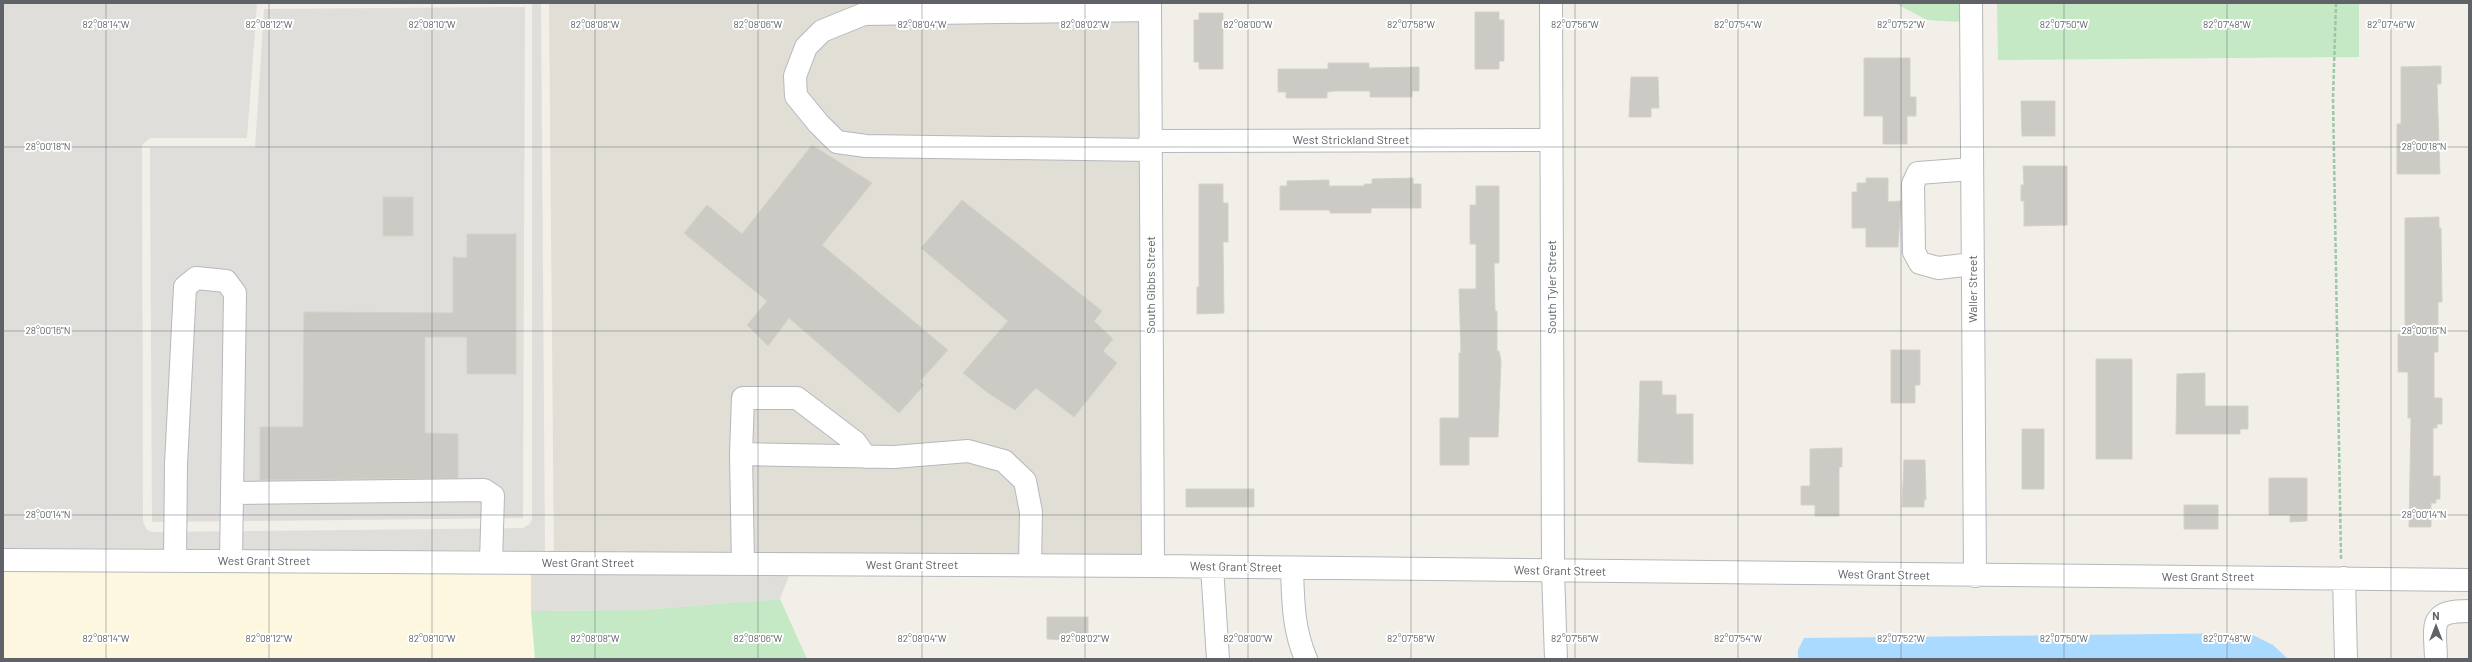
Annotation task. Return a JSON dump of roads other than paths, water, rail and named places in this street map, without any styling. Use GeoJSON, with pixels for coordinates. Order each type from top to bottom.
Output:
{"type":"FeatureCollection","features":[{"type":"Feature","properties":{"kind":"street","name":"South Tyler Street"},"geometry":{"type":"LineString","coordinates":[[1551,3],[1553,571],[1556,659]]}},
{"type":"Feature","properties":{"kind":"street","name":"Waller Street"},"geometry":{"type":"LineString","coordinates":[[1971,3],[1975,576]]}},
{"type":"Feature","properties":{"kind":"street","name":"West Strickland Street"},"geometry":{"type":"LineString","coordinates":[[1150,6],[864,14],[822,31],[806,47],[795,76],[796,96],[837,142],[866,146],[1150,145],[1551,140]]}},
{"type":"Feature","properties":{"kind":"street","name":"South Gibbs Street"},"geometry":{"type":"LineString","coordinates":[[1150,6],[1153,566]]}},
{"type":"Feature","properties":{"kind":"street"},"geometry":{"type":"LineString","coordinates":[[1972,169],[1918,173],[1913,184],[1914,252],[1920,264],[1938,268],[1973,264]]}},
{"type":"Feature","properties":{"kind":"street"},"geometry":{"type":"LineString","coordinates":[[175,561],[176,464],[185,287],[196,278],[226,281],[236,293],[231,561]]}},
{"type":"Feature","properties":{"kind":"street"},"geometry":{"type":"LineString","coordinates":[[744,564],[741,454],[743,398],[797,398],[855,442],[866,457]]}},
{"type":"Feature","properties":{"kind":"street"},"geometry":{"type":"LineString","coordinates":[[741,454],[894,458],[968,451],[1004,461],[1025,481],[1031,512],[1030,565]]}},
{"type":"Feature","properties":{"kind":"street"},"geometry":{"type":"LineString","coordinates":[[233,493],[484,490],[493,496],[491,562]]}},
{"type":"Feature","properties":{"kind":"street","name":"West Grant Street"},"geometry":{"type":"LineString","coordinates":[[3,560],[1030,565],[1975,576],[2342,570],[2469,580]]}},
{"type":"Feature","properties":{"kind":"street"},"geometry":{"type":"LineString","coordinates":[[1212,567],[1218,659]]}},
{"type":"Feature","properties":{"kind":"street"},"geometry":{"type":"LineString","coordinates":[[1292,568],[1293,615],[1299,643],[1306,659]]}},
{"type":"Feature","properties":{"kind":"street"},"geometry":{"type":"LineString","coordinates":[[2342,570],[2346,659]]}},
{"type":"Feature","properties":{"kind":"street"},"geometry":{"type":"LineString","coordinates":[[2436,659],[2435,630],[2438,619],[2448,611],[2469,611]]}},
{"type":"Feature","properties":{"kind":"water"},"geometry":{"type":"Polygon","coordinates":[[[2249,633],[2273,645],[2288,659],[1798,659],[1798,650],[1804,638],[2249,633]]]}}]}
